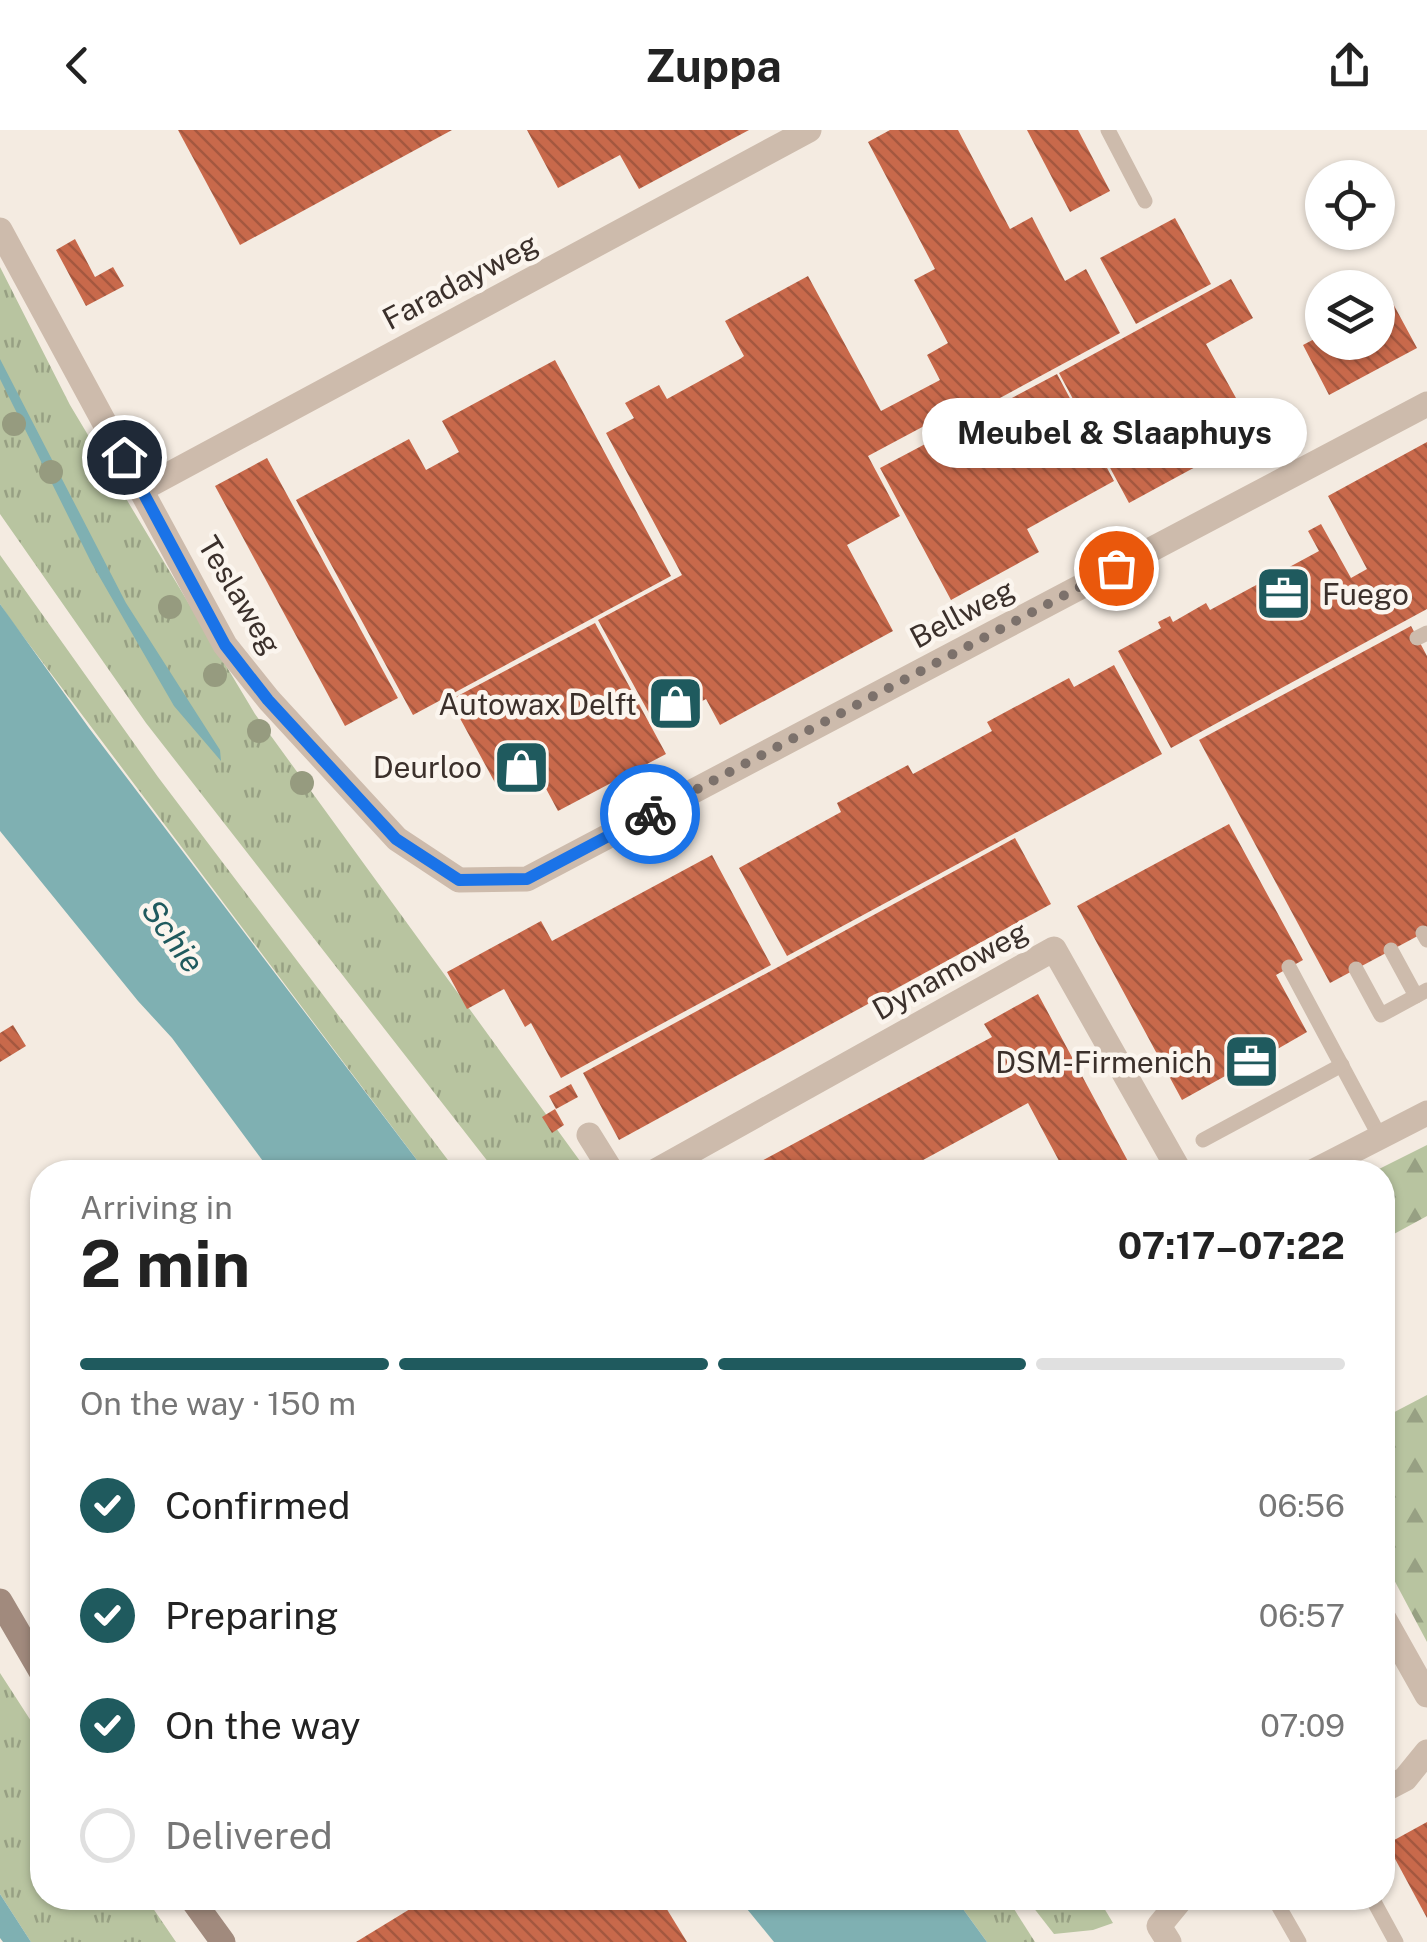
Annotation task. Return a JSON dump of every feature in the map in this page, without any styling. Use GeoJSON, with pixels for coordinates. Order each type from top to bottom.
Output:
{"type":"FeatureCollection","features":[{"type":"Feature","properties":{"kind":"street","name":"Faradayweg"},"geometry":{"type":"LineString","coordinates":[[142,489],[809,130]]}},
{"type":"Feature","properties":{"kind":"street","name":"Teslaweg"},"geometry":{"type":"LineString","coordinates":[[0,230],[225,645],[268,700],[396,839],[459,880],[527,879]]}},
{"type":"Feature","properties":{"kind":"street","name":"Bellweg"},"geometry":{"type":"LineString","coordinates":[[527,879],[1427,404]]}},
{"type":"Feature","properties":{"kind":"street","name":"Dynamoweg"},"geometry":{"type":"LineString","coordinates":[[675,1160],[1054,948],[1173,1160]]}},
{"type":"Feature","properties":{"kind":"street"},"geometry":{"type":"LineString","coordinates":[[1335,1160],[1427,1113]]}},
{"type":"Feature","properties":{"kind":"street"},"geometry":{"type":"LineString","coordinates":[[589,1134],[605,1160]]}},
{"type":"Feature","properties":{"kind":"street"},"geometry":{"type":"LineString","coordinates":[[0,1601],[30,1652]]}},
{"type":"Feature","properties":{"kind":"street"},"geometry":{"type":"LineString","coordinates":[[1395,1638],[1427,1696]]}},
{"type":"Feature","properties":{"kind":"street"},"geometry":{"type":"LineString","coordinates":[[1395,1784],[1405,1779],[1427,1752]]}},
{"type":"Feature","properties":{"kind":"street"},"geometry":{"type":"LineString","coordinates":[[200,1910],[223,1942]]}},
{"type":"Feature","properties":{"kind":"street"},"geometry":{"type":"LineString","coordinates":[[1170,1942],[1159,1926],[1172,1910]]}},
{"type":"Feature","properties":{"kind":"lane"},"geometry":{"type":"LineString","coordinates":[[1108,130],[1146,201]]}},
{"type":"Feature","properties":{"kind":"lane"},"geometry":{"type":"LineString","coordinates":[[1356,969],[1381,1015],[1421,993],[1391,950]]}},
{"type":"Feature","properties":{"kind":"lane"},"geometry":{"type":"LineString","coordinates":[[1289,967],[1380,1137]]}},
{"type":"Feature","properties":{"kind":"lane"},"geometry":{"type":"LineString","coordinates":[[1203,1140],[1342,1065]]}},
{"type":"Feature","properties":{"kind":"lane"},"geometry":{"type":"LineString","coordinates":[[1281,1910],[1300,1942]]}},
{"type":"Feature","properties":{"kind":"lane"},"geometry":{"type":"LineString","coordinates":[[1379,1910],[1396,1942]]}},
{"type":"Feature","properties":{"kind":"green space"},"geometry":{"type":"Polygon","coordinates":[[[0,267],[70,405],[255,714],[579,1160],[487,1160],[146,723],[0,514],[0,267]]]}},
{"type":"Feature","properties":{"kind":"green space"},"geometry":{"type":"Polygon","coordinates":[[[0,555],[158,777],[448,1160],[417,1160],[0,604],[0,555]]]}},
{"type":"Feature","properties":{"kind":"green space"},"geometry":{"type":"Polygon","coordinates":[[[1427,1145],[1427,1216],[1395,1233],[1395,1161],[1427,1145]]]}},
{"type":"Feature","properties":{"kind":"green space"},"geometry":{"type":"Polygon","coordinates":[[[1427,1395],[1427,1642],[1395,1582],[1395,1412],[1427,1395]]]}},
{"type":"Feature","properties":{"kind":"green space"},"geometry":{"type":"Polygon","coordinates":[[[0,1673],[30,1719],[30,1910],[154,1910],[176,1942],[31,1942],[0,1894],[0,1673]]]}},
{"type":"Feature","properties":{"kind":"green space"},"geometry":{"type":"Polygon","coordinates":[[[964,1910],[1015,1910],[1035,1942],[987,1942],[964,1910]]]}},
{"type":"Feature","properties":{"kind":"green space"},"geometry":{"type":"Polygon","coordinates":[[[1035,1910],[1105,1910],[1113,1923],[1093,1930],[1054,1934],[1035,1910]]]}},
{"type":"Feature","properties":{"kind":"water"},"geometry":{"type":"Polygon","coordinates":[[[0,359],[126,603],[220,750],[221,761],[174,706],[91,562],[0,379],[0,359]]]}},
{"type":"Feature","properties":{"kind":"water","name":"Schie"},"geometry":{"type":"Polygon","coordinates":[[[0,604],[89,728],[417,1160],[262,1160],[172,1038],[0,831],[0,604]]]}},
{"type":"Feature","properties":{"kind":"water"},"geometry":{"type":"Polygon","coordinates":[[[0,1894],[31,1942],[3,1942],[0,1938],[0,1894]]]}},
{"type":"Feature","properties":{"kind":"water"},"geometry":{"type":"Polygon","coordinates":[[[748,1910],[964,1910],[987,1942],[774,1942],[748,1910]]]}},
{"type":"Feature","properties":{"kind":"building"},"geometry":{"type":"Polygon","coordinates":[[[178,130],[452,130],[240,245],[178,130]]]}},
{"type":"Feature","properties":{"kind":"building"},"geometry":{"type":"Polygon","coordinates":[[[527,130],[749,130],[639,189],[620,155],[558,188],[527,130]]]}},
{"type":"Feature","properties":{"kind":"building"},"geometry":{"type":"Polygon","coordinates":[[[890,130],[958,130],[1010,229],[1032,217],[1065,281],[1086,269],[1120,333],[961,419],[956,409],[868,456],[900,516],[847,545],[893,631],[720,725],[706,699],[656,726],[598,620],[682,575],[606,433],[634,418],[625,403],[659,385],[667,399],[744,356],[725,321],[808,276],[881,411],[940,380],[927,355],[948,343],[914,280],[935,269],[868,142],[890,130]]]}},
{"type":"Feature","properties":{"kind":"building"},"geometry":{"type":"Polygon","coordinates":[[[1027,130],[1078,130],[1110,191],[1070,212],[1027,130]]]}},
{"type":"Feature","properties":{"kind":"building"},"geometry":{"type":"Polygon","coordinates":[[[1175,218],[1211,284],[1136,324],[1100,258],[1175,218]]]}},
{"type":"Feature","properties":{"kind":"building"},"geometry":{"type":"Polygon","coordinates":[[[75,239],[95,277],[113,267],[124,286],[86,306],[56,250],[75,239]]]}},
{"type":"Feature","properties":{"kind":"building"},"geometry":{"type":"Polygon","coordinates":[[[1231,279],[1253,318],[1206,344],[1256,434],[1129,503],[1059,373],[1231,279]]]}},
{"type":"Feature","properties":{"kind":"building"},"geometry":{"type":"Polygon","coordinates":[[[1395,307],[1417,348],[1395,360],[1395,307]]]}},
{"type":"Feature","properties":{"kind":"building"},"geometry":{"type":"Polygon","coordinates":[[[555,360],[671,576],[413,715],[296,500],[409,439],[426,470],[459,452],[442,421],[555,360]]]}},
{"type":"Feature","properties":{"kind":"building"},"geometry":{"type":"Polygon","coordinates":[[[1311,360],[1395,360],[1329,395],[1311,360]]]}},
{"type":"Feature","properties":{"kind":"building"},"geometry":{"type":"Polygon","coordinates":[[[1057,374],[1114,481],[1027,529],[1039,552],[951,600],[880,468],[1057,374]]]}},
{"type":"Feature","properties":{"kind":"building"},"geometry":{"type":"Polygon","coordinates":[[[1427,442],[1427,609],[1171,748],[1118,651],[1161,628],[1158,622],[1170,616],[1173,622],[1206,603],[1210,610],[1319,551],[1308,531],[1321,524],[1351,578],[1367,569],[1328,496],[1427,442]]]}},
{"type":"Feature","properties":{"kind":"building"},"geometry":{"type":"Polygon","coordinates":[[[267,458],[398,698],[345,726],[215,486],[267,458]]]}},
{"type":"Feature","properties":{"kind":"building"},"geometry":{"type":"Polygon","coordinates":[[[595,623],[666,754],[558,811],[536,770],[499,790],[450,700],[595,623]]]}},
{"type":"Feature","properties":{"kind":"building"},"geometry":{"type":"Polygon","coordinates":[[[1411,626],[1427,656],[1427,931],[1330,983],[1199,740],[1411,626]]]}},
{"type":"Feature","properties":{"kind":"building"},"geometry":{"type":"Polygon","coordinates":[[[1114,665],[1162,754],[787,956],[739,868],[841,812],[837,803],[908,765],[913,774],[992,731],[987,722],[1069,678],[1074,687],[1114,665]]]}},
{"type":"Feature","properties":{"kind":"building"},"geometry":{"type":"Polygon","coordinates":[[[1229,824],[1303,960],[1276,975],[1307,1032],[1274,1051],[1263,1086],[1227,1075],[1182,1100],[1077,906],[1229,824]]]}},
{"type":"Feature","properties":{"kind":"building"},"geometry":{"type":"Polygon","coordinates":[[[1015,838],[1051,904],[619,1140],[583,1073],[1015,838]]]}},
{"type":"Feature","properties":{"kind":"building"},"geometry":{"type":"Polygon","coordinates":[[[712,855],[771,965],[561,1078],[531,1023],[525,1027],[504,989],[467,1009],[447,972],[541,921],[552,941],[712,855]]]}},
{"type":"Feature","properties":{"kind":"building"},"geometry":{"type":"Polygon","coordinates":[[[1038,994],[1127,1160],[1059,1160],[1028,1103],[923,1160],[763,1160],[992,1037],[984,1024],[1038,994]]]}},
{"type":"Feature","properties":{"kind":"building"},"geometry":{"type":"Polygon","coordinates":[[[13,1025],[26,1046],[0,1062],[0,1033],[13,1025]]]}},
{"type":"Feature","properties":{"kind":"building"},"geometry":{"type":"Polygon","coordinates":[[[571,1084],[578,1097],[556,1109],[549,1096],[571,1084]]]}},
{"type":"Feature","properties":{"kind":"building"},"geometry":{"type":"Polygon","coordinates":[[[555,1109],[564,1125],[552,1133],[542,1117],[555,1109]]]}},
{"type":"Feature","properties":{"kind":"building"},"geometry":{"type":"Polygon","coordinates":[[[1427,1822],[1427,1918],[1395,1859],[1395,1840],[1427,1822]]]}},
{"type":"Feature","properties":{"kind":"building"},"geometry":{"type":"Polygon","coordinates":[[[408,1910],[667,1910],[687,1942],[356,1942],[408,1910]]]}},
{"type":"Feature","properties":{"kind":"way so far"},"geometry":{"type":"LineString","coordinates":[[650,814],[1116,568]]}},
{"type":"Feature","properties":{"kind":"place","name":"Meubel & Slaaphuys"},"geometry":{"type":"Point","coordinates":[1116,568]}},
{"type":"Feature","properties":{"kind":"place","name":"Fuego"},"geometry":{"type":"Point","coordinates":[1283,594]}},
{"type":"Feature","properties":{"kind":"place","name":"Autowax Delft"},"geometry":{"type":"Point","coordinates":[676,704]}},
{"type":"Feature","properties":{"kind":"place","name":"Deurloo"},"geometry":{"type":"Point","coordinates":[521,767]}},
{"type":"Feature","properties":{"kind":"place","name":"DSM-Firmenich"},"geometry":{"type":"Point","coordinates":[1251,1062]}},
{"type":"Feature","properties":{"kind":"route"},"geometry":{"type":"LineString","coordinates":[[124,457],[225,645],[268,700],[396,839],[459,880],[527,879],[650,814]]}}]}
